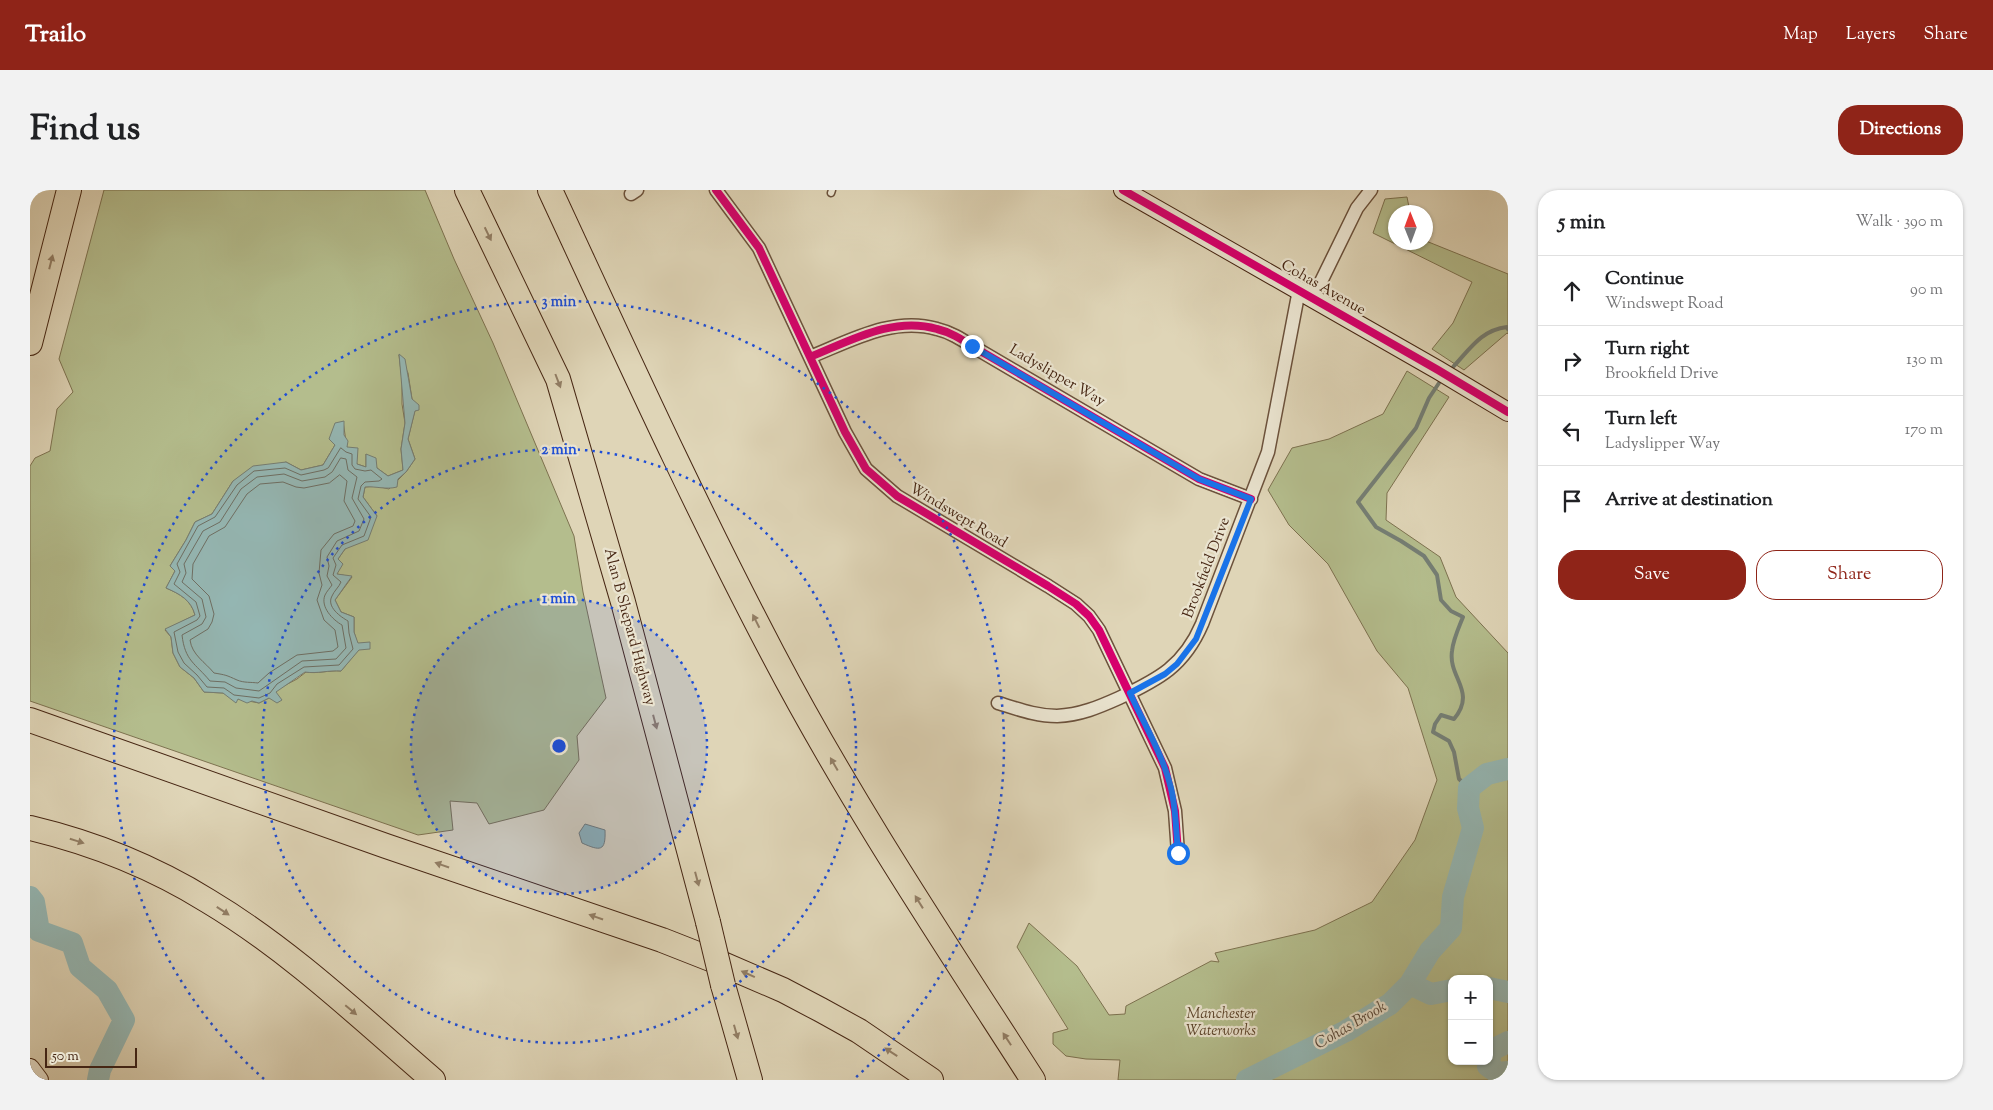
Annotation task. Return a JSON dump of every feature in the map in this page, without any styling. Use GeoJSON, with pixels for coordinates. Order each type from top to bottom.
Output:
{"type":"FeatureCollection","features":[{"type":"Feature","properties":{"kind":"highway"},"geometry":{"type":"LineString","coordinates":[[30,343],[69,190]]}},
{"type":"Feature","properties":{"kind":"highway","name":"Alan B Shepard Highway"},"geometry":{"type":"LineString","coordinates":[[467,190],[558,379],[624,602],[723,985],[750,1080]]}},
{"type":"Feature","properties":{"kind":"highway"},"geometry":{"type":"LineString","coordinates":[[550,190],[708,524],[773,655],[849,790],[1033,1080]]}},
{"type":"Feature","properties":{"kind":"highway"},"geometry":{"type":"LineString","coordinates":[[30,720],[662,940],[718,962],[783,990],[821,1010],[858,1031],[931,1080]]}},
{"type":"Feature","properties":{"kind":"highway"},"geometry":{"type":"LineString","coordinates":[[30,828],[90,845],[131,861],[170,879],[208,901],[280,951],[434,1080]]}},
{"type":"Feature","properties":{"kind":"street","name":"Windswept Road"},"geometry":{"type":"LineString","coordinates":[[716,190],[759,248],[845,432],[866,469],[897,496],[1076,604],[1089,616],[1099,630],[1165,768],[1175,810],[1178,853]]}},
{"type":"Feature","properties":{"kind":"street","name":"Cohas Avenue"},"geometry":{"type":"LineString","coordinates":[[1122,190],[1306,294],[1508,412]]}},
{"type":"Feature","properties":{"kind":"street","name":"Brookfield Drive"},"geometry":{"type":"LineString","coordinates":[[998,703],[1031,714],[1058,716],[1084,712],[1130,693],[1165,674],[1177,664],[1196,639],[1263,467],[1306,294],[1371,190]]}},
{"type":"Feature","properties":{"kind":"street","name":"Ladyslipper Way"},"geometry":{"type":"LineString","coordinates":[[810,357],[886,328],[911,326],[937,329],[972,346],[1199,479],[1251,499]]}},
{"type":"Feature","properties":{"kind":"street"},"geometry":{"type":"LineString","coordinates":[[30,1068],[39,1080]]}},
{"type":"Feature","properties":{"kind":"green space"},"geometry":{"type":"Polygon","coordinates":[[[104,190],[425,190],[454,259],[493,343],[574,536],[583,592],[606,698],[577,736],[579,760],[544,810],[489,824],[477,803],[450,801],[453,830],[418,835],[30,701],[30,466],[35,458],[50,451],[57,409],[73,392],[59,359],[104,190]],[[399,355],[405,423],[401,449],[403,470],[388,476],[377,468],[366,454],[366,467],[357,464],[347,448],[343,421],[335,445],[323,465],[301,470],[286,462],[233,481],[212,514],[195,522],[170,566],[175,571],[166,588],[184,598],[191,605],[195,615],[165,630],[171,637],[173,653],[180,667],[194,678],[204,692],[223,693],[238,699],[259,703],[306,672],[341,671],[359,649],[354,632],[354,617],[341,612],[335,600],[352,577],[337,574],[338,559],[345,549],[377,516],[363,497],[365,487],[377,486],[389,489],[406,472],[415,459],[408,439],[415,410],[408,373],[399,355]]]}},
{"type":"Feature","properties":{"kind":"green space"},"geometry":{"type":"Polygon","coordinates":[[[1407,197],[1409,205],[1388,205],[1388,240],[1373,233],[1385,199],[1407,197]]]}},
{"type":"Feature","properties":{"kind":"green space"},"geometry":{"type":"Polygon","coordinates":[[[1433,244],[1508,274],[1508,334],[1464,370],[1432,349],[1453,323],[1472,282],[1407,250],[1433,250],[1433,244]]]}},
{"type":"Feature","properties":{"kind":"green space","name":"Manchester Waterworks"},"geometry":{"type":"Polygon","coordinates":[[[1407,371],[1449,397],[1387,493],[1386,520],[1440,557],[1456,597],[1508,653],[1508,1080],[1118,1080],[1120,1060],[1086,1059],[1066,1056],[1053,1044],[1053,1033],[1068,1029],[1017,947],[1029,923],[1077,966],[1109,1015],[1125,1014],[1126,1006],[1211,961],[1219,962],[1215,953],[1315,930],[1372,902],[1415,840],[1437,780],[1408,688],[1377,651],[1328,564],[1289,525],[1268,490],[1292,448],[1329,439],[1383,414],[1407,371]]]}},
{"type":"Feature","properties":{"kind":"water"},"geometry":{"type":"Polygon","coordinates":[[[399,354],[405,359],[412,399],[419,405],[419,410],[415,411],[408,439],[415,459],[406,472],[398,479],[397,487],[365,487],[363,497],[377,516],[368,540],[345,549],[338,559],[343,564],[337,574],[352,576],[335,600],[341,612],[354,617],[354,632],[358,643],[370,642],[370,649],[359,650],[341,671],[305,672],[276,692],[282,700],[277,703],[269,698],[259,703],[252,701],[247,703],[238,699],[236,703],[223,693],[204,692],[194,678],[180,667],[173,653],[171,637],[165,629],[195,615],[191,605],[184,598],[166,588],[175,571],[170,566],[195,522],[212,514],[233,481],[253,466],[286,462],[301,470],[323,465],[335,445],[329,439],[335,423],[344,421],[344,435],[348,441],[347,447],[358,448],[357,464],[366,467],[366,454],[376,458],[377,468],[388,476],[403,470],[401,449],[405,423],[399,354]]]}},
{"type":"Feature","properties":{"kind":"water"},"geometry":{"type":"Polygon","coordinates":[[[585,824],[605,830],[604,842],[601,848],[582,843],[579,833],[585,824]]]}},
{"type":"Feature","properties":{"kind":"waterway"},"geometry":{"type":"LineString","coordinates":[[1453,367],[1483,336],[1498,329],[1507,327],[1508,329]]}},
{"type":"Feature","properties":{"kind":"waterway"},"geometry":{"type":"LineString","coordinates":[[1439,383],[1429,398],[1416,428],[1358,502],[1376,527],[1424,556],[1437,575],[1441,600],[1451,611],[1463,617],[1452,651],[1452,661],[1463,700],[1454,719],[1441,715],[1435,724],[1433,732],[1449,741],[1454,752],[1459,779],[1469,788]]}},
{"type":"Feature","properties":{"kind":"waterway"},"geometry":{"type":"LineString","coordinates":[[1247,1080],[1346,1031],[1390,1004],[1410,984],[1430,951],[1451,928],[1453,897],[1473,828],[1468,808],[1469,788],[1487,774],[1508,769]]}},
{"type":"Feature","properties":{"kind":"waterway","name":"Cohas Brook"},"geometry":{"type":"LineString","coordinates":[[30,897],[34,902],[39,931],[72,943],[80,967],[107,990],[124,1020],[100,1070],[98,1080]]}},
{"type":"Feature","properties":{"kind":"waterway","name":"Cohas Brook"},"geometry":{"type":"LineString","coordinates":[[1410,984],[1431,994],[1448,991]]}},
{"type":"Feature","properties":{"kind":"waterway","name":"Cohas Brook"},"geometry":{"type":"LineString","coordinates":[[1493,989],[1508,992]]}},
{"type":"Feature","properties":{"kind":"waterway","name":"Cohas Brook"},"geometry":{"type":"LineString","coordinates":[[1493,1050],[1508,1042]]}},
{"type":"Feature","properties":{"kind":"waterway","name":"Cohas Brook"},"geometry":{"type":"LineString","coordinates":[[1488,1065],[1498,1073],[1508,1072]]}},
{"type":"Feature","properties":{"kind":"cycle path"},"geometry":{"type":"LineString","coordinates":[[716,190],[759,248],[845,432],[866,469],[897,496],[1076,604],[1089,616],[1099,630],[1165,768],[1175,811],[1178,853]]}},
{"type":"Feature","properties":{"kind":"cycle path"},"geometry":{"type":"LineString","coordinates":[[1123,190],[1508,412]]}},
{"type":"Feature","properties":{"kind":"cycle path"},"geometry":{"type":"LineString","coordinates":[[810,357],[872,332],[888,328],[921,326],[942,330],[960,338],[1199,479],[1251,499]]}},
{"type":"Feature","properties":{"kind":"route"},"geometry":{"type":"LineString","coordinates":[[972,346],[1199,479],[1251,499],[1196,639],[1177,664],[1165,674],[1130,693],[1165,768],[1171,788],[1175,810],[1178,853]]}}]}
